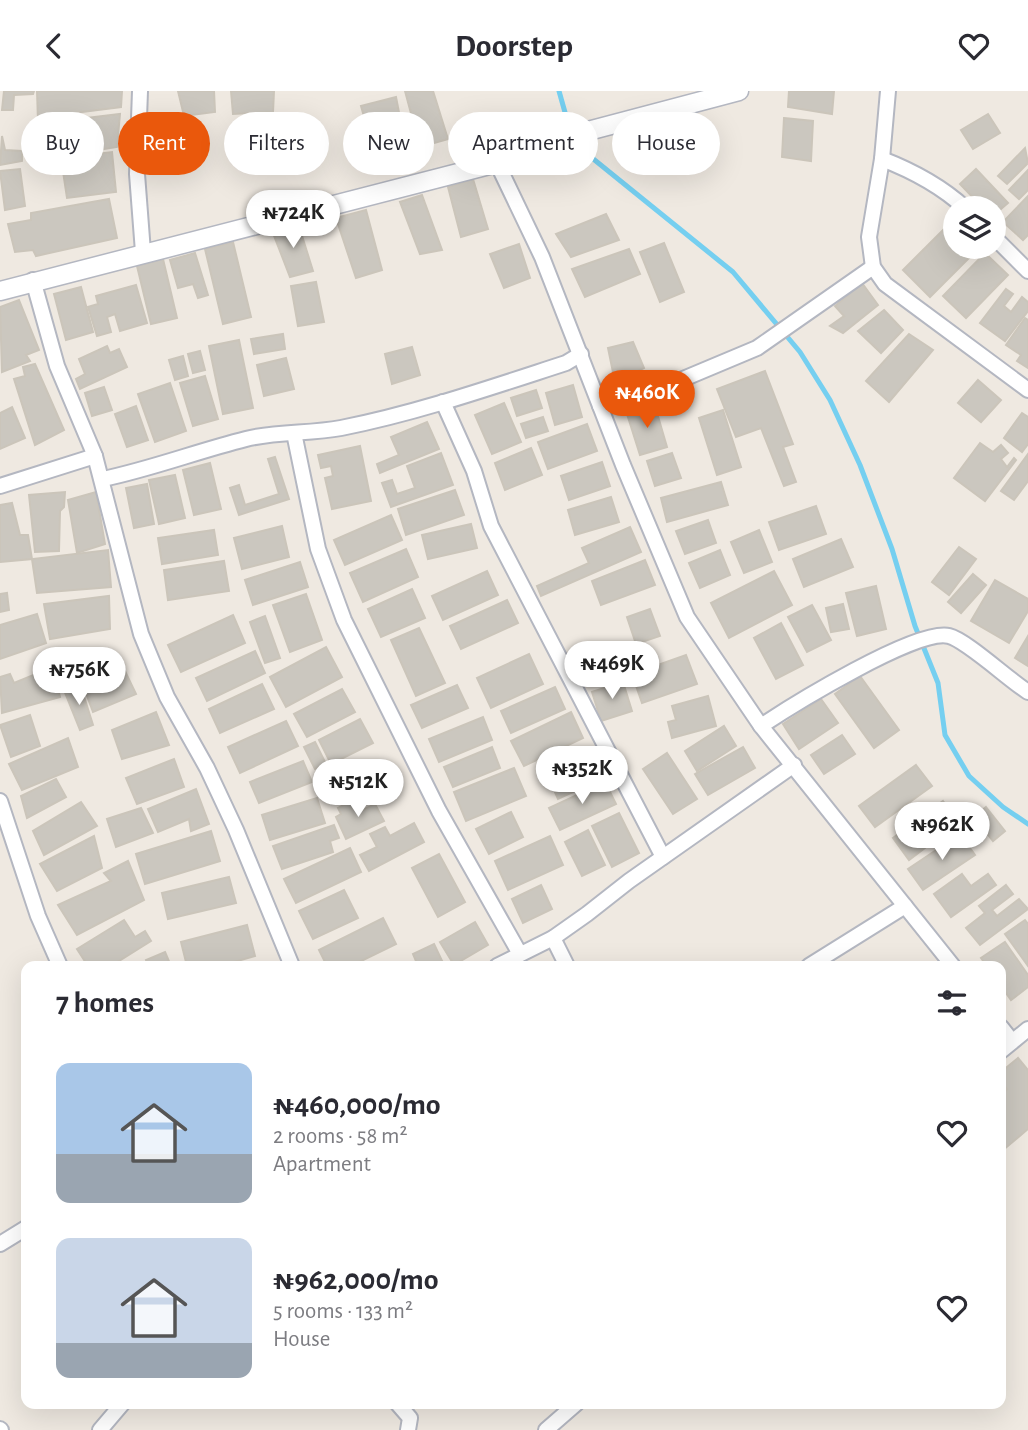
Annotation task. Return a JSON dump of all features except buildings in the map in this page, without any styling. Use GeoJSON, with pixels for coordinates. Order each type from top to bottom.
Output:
{"type":"FeatureCollection","features":[{"type":"Feature","properties":{"kind":"street"},"geometry":{"type":"LineString","coordinates":[[140,91],[137,174],[144,252]]}},
{"type":"Feature","properties":{"kind":"street"},"geometry":{"type":"LineString","coordinates":[[598,128],[739,91]]}},
{"type":"Feature","properties":{"kind":"street"},"geometry":{"type":"LineString","coordinates":[[888,91],[882,159],[869,237],[873,267],[885,284],[1028,390]]}},
{"type":"Feature","properties":{"kind":"street"},"geometry":{"type":"LineString","coordinates":[[882,159],[910,170],[951,196]]}},
{"type":"Feature","properties":{"kind":"street"},"geometry":{"type":"LineString","coordinates":[[0,291],[33,280],[449,175]]}},
{"type":"Feature","properties":{"kind":"street"},"geometry":{"type":"LineString","coordinates":[[503,175],[542,257],[687,617],[761,726],[949,961]]}},
{"type":"Feature","properties":{"kind":"street"},"geometry":{"type":"LineString","coordinates":[[1006,249],[1028,271]]}},
{"type":"Feature","properties":{"kind":"street"},"geometry":{"type":"LineString","coordinates":[[600,406],[664,387],[757,348],[873,267]]}},
{"type":"Feature","properties":{"kind":"street"},"geometry":{"type":"LineString","coordinates":[[33,280],[57,366],[103,479],[141,634],[167,697],[207,768],[236,830],[290,961]]}},
{"type":"Feature","properties":{"kind":"street"},"geometry":{"type":"LineString","coordinates":[[103,479],[160,466],[246,439],[337,429],[443,402],[566,363],[581,354]]}},
{"type":"Feature","properties":{"kind":"street"},"geometry":{"type":"LineString","coordinates":[[443,402],[474,471],[491,526],[663,857]]}},
{"type":"Feature","properties":{"kind":"street"},"geometry":{"type":"LineString","coordinates":[[294,433],[318,549],[344,620],[439,811],[520,954]]}},
{"type":"Feature","properties":{"kind":"street"},"geometry":{"type":"LineString","coordinates":[[0,486],[95,456]]}},
{"type":"Feature","properties":{"kind":"street"},"geometry":{"type":"LineString","coordinates":[[761,726],[853,670],[933,636],[953,638],[1028,692]]}},
{"type":"Feature","properties":{"kind":"street"},"geometry":{"type":"LineString","coordinates":[[507,961],[552,938],[793,765]]}},
{"type":"Feature","properties":{"kind":"street"},"geometry":{"type":"LineString","coordinates":[[0,801],[38,916],[58,961]]}},
{"type":"Feature","properties":{"kind":"street"},"geometry":{"type":"LineString","coordinates":[[817,961],[905,906]]}},
{"type":"Feature","properties":{"kind":"street"},"geometry":{"type":"LineString","coordinates":[[552,938],[564,961]]}},
{"type":"Feature","properties":{"kind":"street"},"geometry":{"type":"LineString","coordinates":[[1006,1046],[1028,1029]]}},
{"type":"Feature","properties":{"kind":"street"},"geometry":{"type":"LineString","coordinates":[[0,1244],[21,1231]]}},
{"type":"Feature","properties":{"kind":"street"},"geometry":{"type":"LineString","coordinates":[[100,1430],[118,1409]]}},
{"type":"Feature","properties":{"kind":"street"},"geometry":{"type":"LineString","coordinates":[[402,1409],[410,1418],[408,1430]]}},
{"type":"Feature","properties":{"kind":"street"},"geometry":{"type":"LineString","coordinates":[[545,1430],[570,1409]]}},
{"type":"Feature","properties":{"kind":"waterway"},"geometry":{"type":"LineString","coordinates":[[559,91],[565,112]]}},
{"type":"Feature","properties":{"kind":"waterway"},"geometry":{"type":"LineString","coordinates":[[598,163],[733,272],[800,352],[830,400],[860,465],[892,549],[915,626],[938,683],[945,735],[969,776],[1003,807],[1028,824]]}}]}
